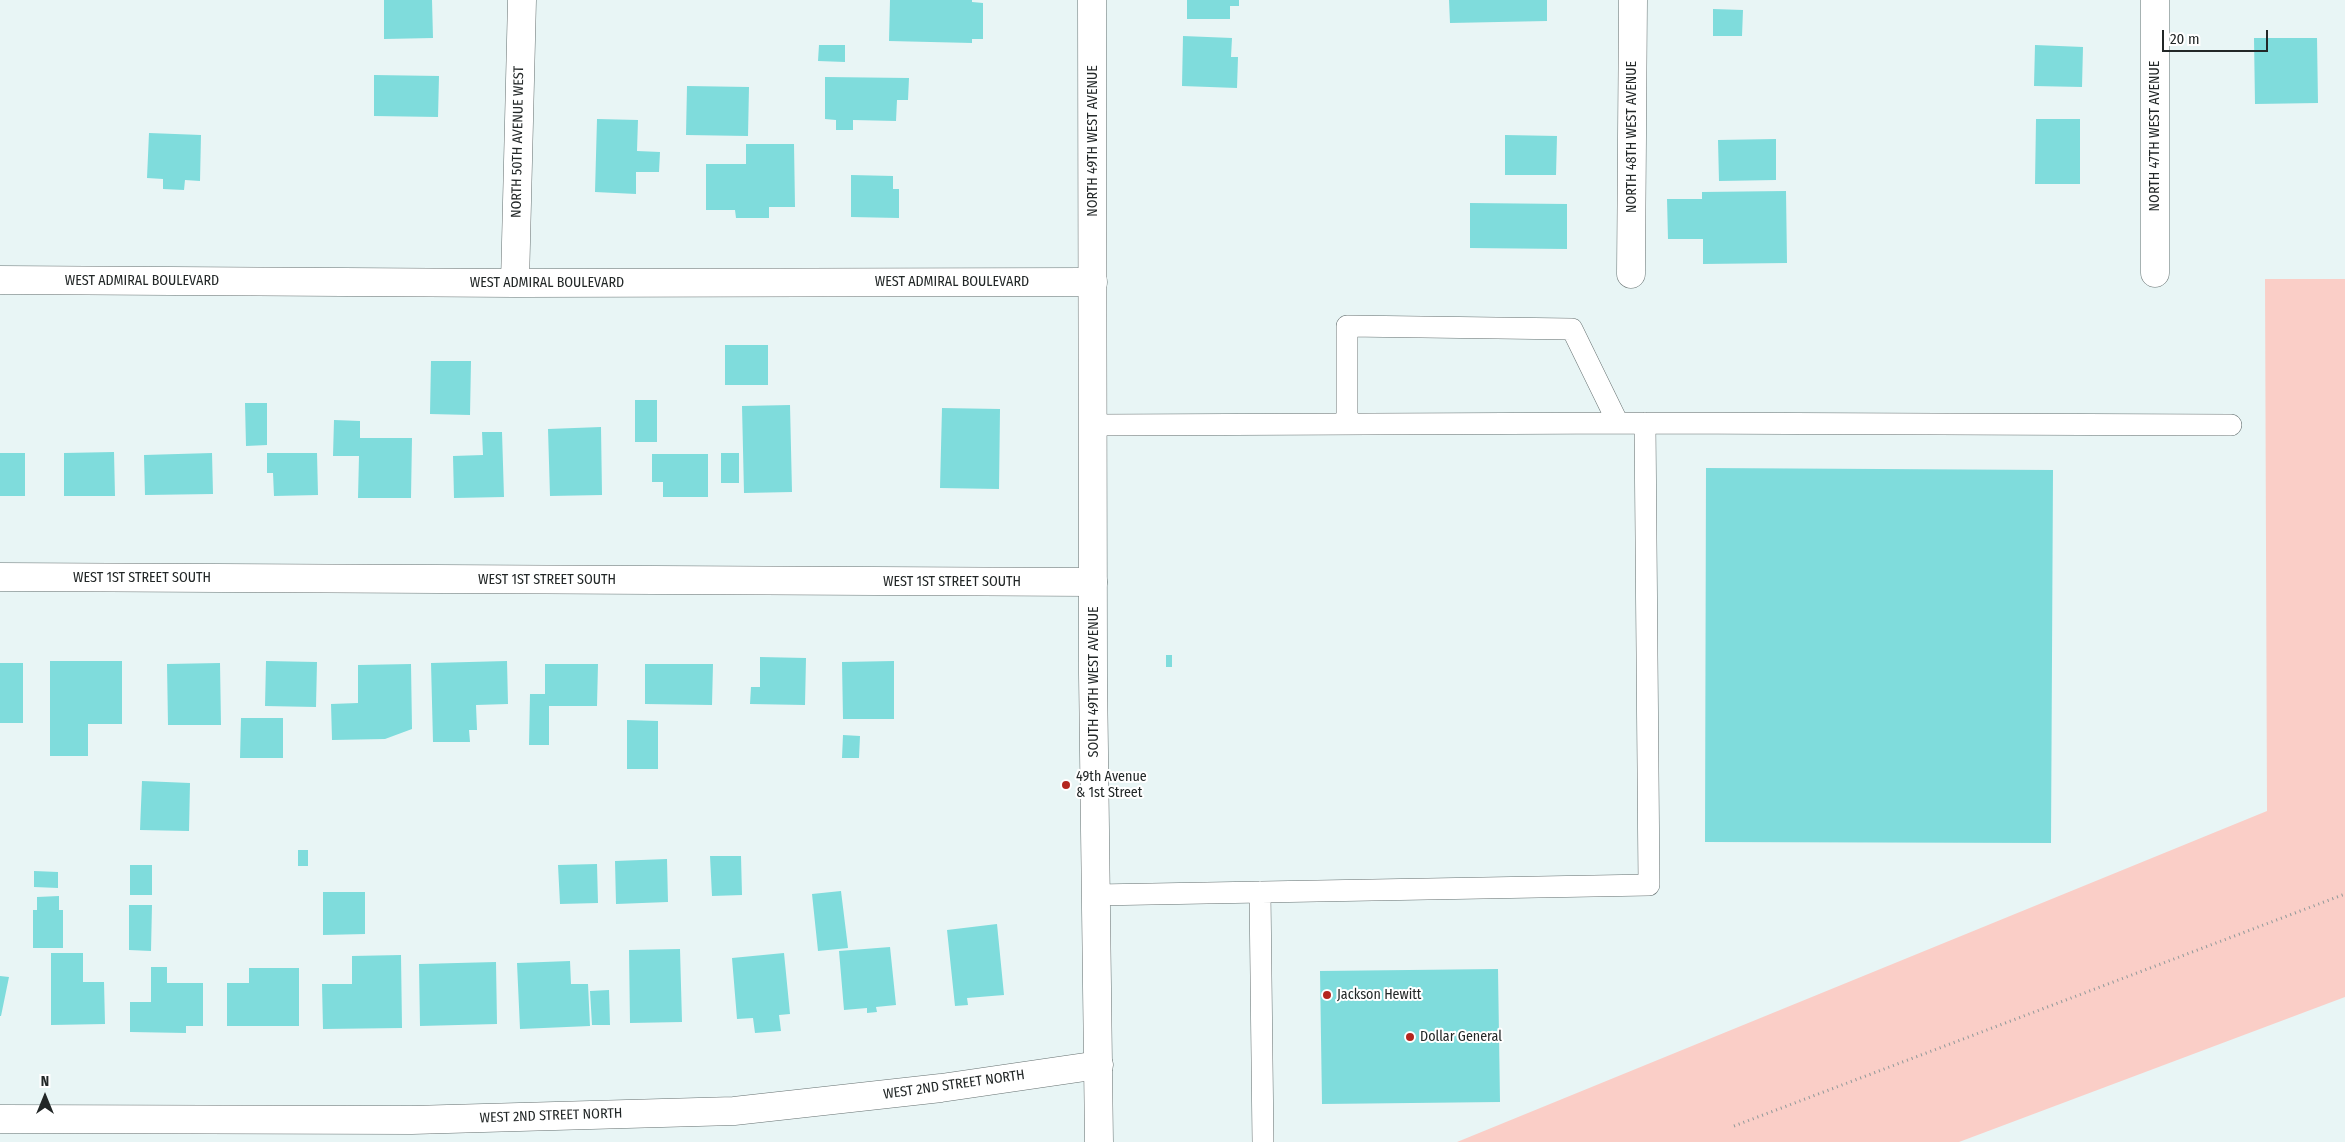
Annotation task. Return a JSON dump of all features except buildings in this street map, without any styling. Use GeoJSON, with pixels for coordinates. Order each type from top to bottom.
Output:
{"type":"FeatureCollection","features":[{"type":"Feature","properties":{"kind":"street","name":"NORTH 50TH AVENUE WEST"},"geometry":{"type":"LineString","coordinates":[[515,283],[522,0]]}},
{"type":"Feature","properties":{"kind":"street","name":"NORTH 49TH WEST AVENUE"},"geometry":{"type":"LineString","coordinates":[[1092,0],[1093,282]]}},
{"type":"Feature","properties":{"kind":"street","name":"NORTH 48TH WEST AVENUE"},"geometry":{"type":"LineString","coordinates":[[1631,274],[1633,0]]}},
{"type":"Feature","properties":{"kind":"street","name":"NORTH 47TH WEST AVENUE"},"geometry":{"type":"LineString","coordinates":[[2154,0],[2155,273]]}},
{"type":"Feature","properties":{"kind":"street","name":"WEST ADMIRAL BOULEVARD"},"geometry":{"type":"LineString","coordinates":[[0,280],[515,283],[1093,282]]}},
{"type":"Feature","properties":{"kind":"street","name":"SOUTH 49TH WEST AVENUE"},"geometry":{"type":"LineString","coordinates":[[1093,282],[1093,582],[1099,1142]]}},
{"type":"Feature","properties":{"kind":"street","name":"WEST 1ST STREET SOUTH"},"geometry":{"type":"LineString","coordinates":[[0,577],[1093,582]]}},
{"type":"Feature","properties":{"kind":"street","name":"WEST 2ND STREET NORTH"},"geometry":{"type":"LineString","coordinates":[[0,1119],[412,1120],[734,1111],[941,1088],[1099,1065]]}},
{"type":"Feature","properties":{"kind":"lane"},"geometry":{"type":"LineString","coordinates":[[1347,424],[1347,326],[1572,329],[1618,423]]}},
{"type":"Feature","properties":{"kind":"lane"},"geometry":{"type":"LineString","coordinates":[[1096,895],[1649,885],[1645,423]]}},
{"type":"Feature","properties":{"kind":"lane"},"geometry":{"type":"LineString","coordinates":[[1093,424],[2230,425]]}},
{"type":"Feature","properties":{"kind":"lane"},"geometry":{"type":"LineString","coordinates":[[1260,892],[1263,1142]]}},
{"type":"Feature","properties":{"kind":"path"},"geometry":{"type":"LineString","coordinates":[[1734,1126],[2345,894]]}},
{"type":"Feature","properties":{"kind":"shaded area"},"geometry":{"type":"Polygon","coordinates":[[[2265,279],[2345,279],[2345,997],[1959,1142],[1457,1142],[2267,811],[2265,279]]]}},
{"type":"Feature","properties":{"kind":"place","name":"49th Avenue & 1st Street"},"geometry":{"type":"Point","coordinates":[1066,785]}},
{"type":"Feature","properties":{"kind":"place","name":"Jackson Hewitt"},"geometry":{"type":"Point","coordinates":[1327,995]}},
{"type":"Feature","properties":{"kind":"place","name":"Dollar General"},"geometry":{"type":"Point","coordinates":[1410,1037]}}]}
